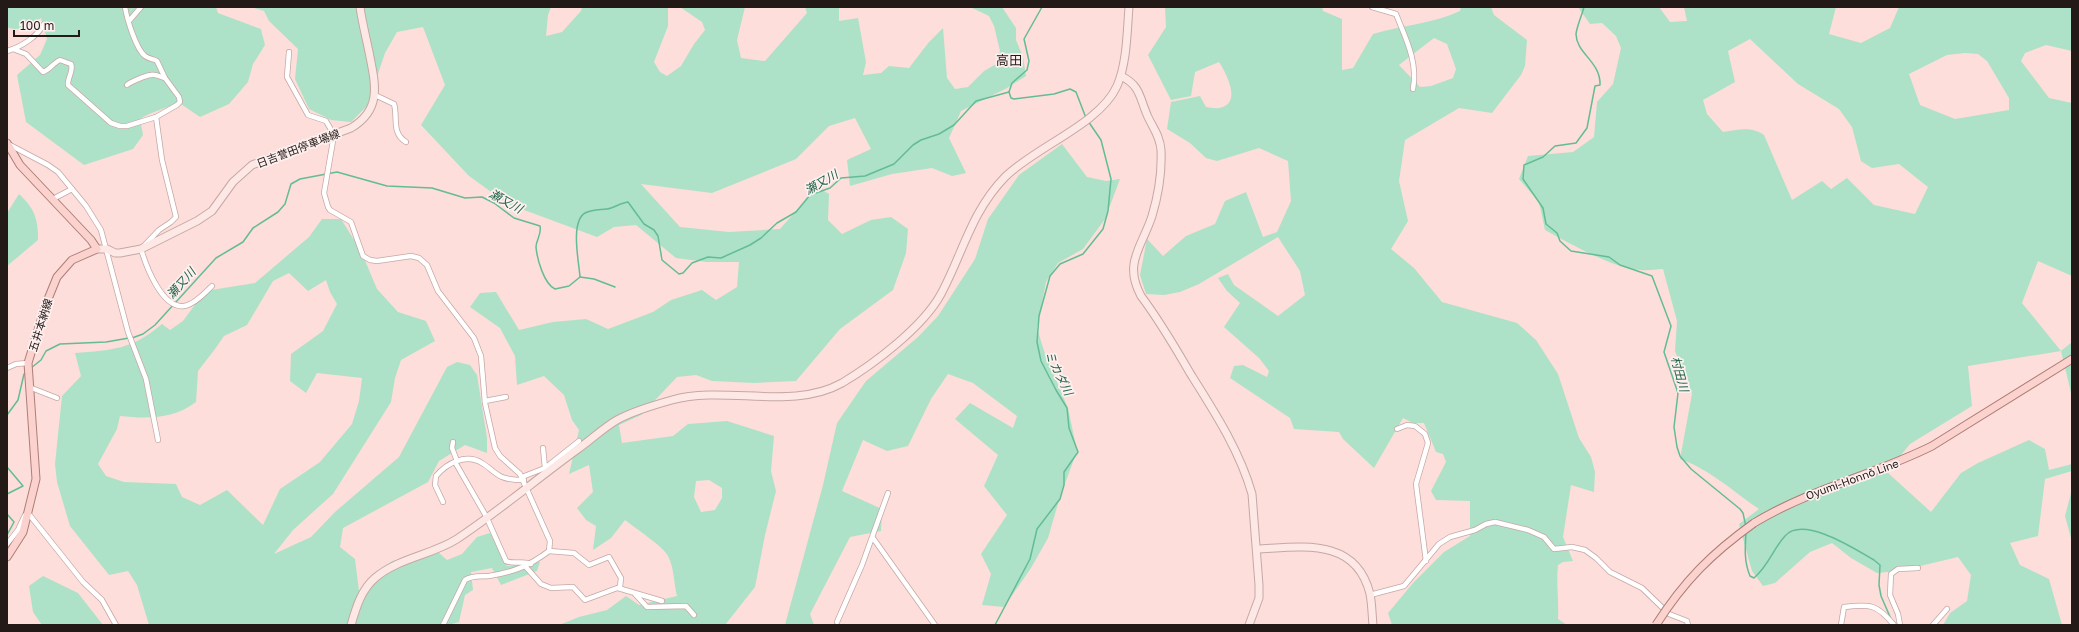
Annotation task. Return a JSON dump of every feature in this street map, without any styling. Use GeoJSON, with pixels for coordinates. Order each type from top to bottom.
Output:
{"type":"FeatureCollection","features":[{"type":"Feature","properties":{"kind":"main road"},"geometry":{"type":"LineString","coordinates":[[7,144],[20,165],[91,240],[97,249]]}},
{"type":"Feature","properties":{"kind":"main road","name":"五井本納線"},"geometry":{"type":"LineString","coordinates":[[7,557],[20,538],[36,479],[28,363],[46,304],[57,277],[72,260],[97,249]]}},
{"type":"Feature","properties":{"kind":"main road","name":"Oyumi-Honnō Line"},"geometry":{"type":"LineString","coordinates":[[1656,625],[1680,590],[1702,565],[1721,547],[1754,523],[1799,498],[1908,458],[1932,446],[2072,359]]}},
{"type":"Feature","properties":{"kind":"street"},"geometry":{"type":"LineString","coordinates":[[14,49],[26,54],[43,72],[60,60],[71,64],[72,69],[67,82],[68,85],[111,123],[127,126],[156,117],[180,102],[179,97],[165,78],[157,61],[146,56],[141,51],[125,7]]}},
{"type":"Feature","properties":{"kind":"street"},"geometry":{"type":"LineString","coordinates":[[129,21],[141,7]]}},
{"type":"Feature","properties":{"kind":"street","name":"日吉誉田停車場線"},"geometry":{"type":"LineString","coordinates":[[97,249],[107,249],[115,253],[120,253],[141,249],[197,221],[209,213],[238,176],[252,165],[351,128],[365,119],[375,95],[375,79],[360,7]]}},
{"type":"Feature","properties":{"kind":"street"},"geometry":{"type":"LineString","coordinates":[[351,625],[365,588],[376,577],[388,568],[456,540],[486,516],[524,481],[618,420],[646,408],[698,394],[790,396],[809,394],[839,384],[853,376],[903,339],[926,316],[940,297],[976,215],[1002,180],[1019,165],[1099,110],[1112,96],[1121,76],[1129,7]]}},
{"type":"Feature","properties":{"kind":"street"},"geometry":{"type":"LineString","coordinates":[[1372,7],[1396,14],[1410,47],[1414,83],[1413,90]]}},
{"type":"Feature","properties":{"kind":"street"},"geometry":{"type":"LineString","coordinates":[[7,51],[14,49],[41,30],[44,24]]}},
{"type":"Feature","properties":{"kind":"street"},"geometry":{"type":"LineString","coordinates":[[289,52],[287,77],[295,93],[308,115],[326,121],[334,134],[324,193],[328,207],[330,210],[351,222],[363,256],[370,260],[378,261],[411,256],[419,258],[427,265],[438,291],[474,338],[481,356],[485,401],[495,448],[500,456],[524,481],[550,540],[549,550]]}},
{"type":"Feature","properties":{"kind":"street"},"geometry":{"type":"LineString","coordinates":[[127,84],[132,80],[143,79],[151,75],[165,78]]}},
{"type":"Feature","properties":{"kind":"street"},"geometry":{"type":"LineString","coordinates":[[1121,76],[1130,80],[1137,88],[1148,117],[1158,135],[1161,149],[1155,204],[1136,252],[1133,269],[1134,282],[1141,296],[1213,410],[1241,462],[1252,494],[1257,549],[1259,598],[1249,625]]}},
{"type":"Feature","properties":{"kind":"street"},"geometry":{"type":"LineString","coordinates":[[375,95],[394,104],[396,129],[400,137],[406,142]]}},
{"type":"Feature","properties":{"kind":"street"},"geometry":{"type":"LineString","coordinates":[[156,117],[162,160],[176,217],[159,230],[141,249],[151,276],[168,299],[175,305],[184,306],[190,304],[212,286]]}},
{"type":"Feature","properties":{"kind":"street"},"geometry":{"type":"LineString","coordinates":[[7,144],[48,165],[58,172],[95,220],[107,249],[110,268],[128,332],[146,379],[158,440]]}},
{"type":"Feature","properties":{"kind":"street"},"geometry":{"type":"LineString","coordinates":[[53,199],[72,189]]}},
{"type":"Feature","properties":{"kind":"street"},"geometry":{"type":"LineString","coordinates":[[7,368],[16,364],[28,363]]}},
{"type":"Feature","properties":{"kind":"street"},"geometry":{"type":"LineString","coordinates":[[29,387],[57,398]]}},
{"type":"Feature","properties":{"kind":"street"},"geometry":{"type":"LineString","coordinates":[[485,401],[506,397]]}},
{"type":"Feature","properties":{"kind":"street"},"geometry":{"type":"LineString","coordinates":[[1396,429],[1407,425],[1415,426],[1424,434],[1428,443],[1416,484],[1426,561]]}},
{"type":"Feature","properties":{"kind":"street"},"geometry":{"type":"LineString","coordinates":[[443,502],[435,480],[440,472],[456,462],[469,458],[480,462],[502,477],[524,481],[545,468],[580,441]]}},
{"type":"Feature","properties":{"kind":"street"},"geometry":{"type":"LineString","coordinates":[[453,442],[452,448],[456,462],[486,516],[506,561],[509,563],[528,562],[531,564]]}},
{"type":"Feature","properties":{"kind":"street"},"geometry":{"type":"LineString","coordinates":[[543,448],[545,468]]}},
{"type":"Feature","properties":{"kind":"street"},"geometry":{"type":"LineString","coordinates":[[837,622],[852,591],[888,493]]}},
{"type":"Feature","properties":{"kind":"street"},"geometry":{"type":"LineString","coordinates":[[7,544],[18,530],[25,515],[28,513],[83,582],[102,600],[116,625]]}},
{"type":"Feature","properties":{"kind":"street"},"geometry":{"type":"LineString","coordinates":[[1370,594],[1404,586],[1439,544],[1450,537],[1475,530],[1486,524],[1495,522],[1528,530],[1544,537],[1554,549],[1572,547],[1589,553],[1610,572],[1642,588],[1664,611],[1682,618],[1687,621],[1688,625]]}},
{"type":"Feature","properties":{"kind":"street"},"geometry":{"type":"LineString","coordinates":[[872,538],[935,625]]}},
{"type":"Feature","properties":{"kind":"street"},"geometry":{"type":"LineString","coordinates":[[1257,549],[1315,546],[1332,551],[1349,560],[1363,576],[1370,594],[1373,625]]}},
{"type":"Feature","properties":{"kind":"street"},"geometry":{"type":"LineString","coordinates":[[444,625],[465,580],[475,576],[494,575],[531,564],[549,550],[574,553],[589,565],[609,557],[621,578],[622,583],[618,588],[585,600],[573,587],[556,590],[541,584],[525,566]]}},
{"type":"Feature","properties":{"kind":"street"},"geometry":{"type":"LineString","coordinates":[[1900,625],[1898,614],[1890,595],[1891,574],[1898,569],[1918,568]]}},
{"type":"Feature","properties":{"kind":"street"},"geometry":{"type":"LineString","coordinates":[[618,588],[662,601]]}},
{"type":"Feature","properties":{"kind":"street"},"geometry":{"type":"LineString","coordinates":[[635,594],[647,608],[683,606],[690,609],[694,615]]}},
{"type":"Feature","properties":{"kind":"street"},"geometry":{"type":"LineString","coordinates":[[1841,625],[1844,607],[1873,606],[1880,610],[1894,625]]}},
{"type":"Feature","properties":{"kind":"street"},"geometry":{"type":"LineString","coordinates":[[1933,625],[1947,609]]}},
{"type":"Feature","properties":{"kind":"green space"},"geometry":{"type":"Polygon","coordinates":[[[7,7],[216,7],[218,13],[261,29],[265,45],[253,64],[248,82],[229,104],[200,117],[178,102],[149,114],[140,119],[143,135],[133,149],[84,165],[26,122],[17,75],[40,55],[47,39],[41,18],[20,28],[11,29],[7,27],[7,7]]]}},
{"type":"Feature","properties":{"kind":"green space"},"geometry":{"type":"Polygon","coordinates":[[[251,7],[551,7],[548,15],[546,36],[562,32],[581,11],[582,7],[668,7],[668,26],[654,62],[660,72],[667,76],[681,66],[694,44],[705,30],[702,22],[680,7],[745,7],[737,40],[741,58],[765,61],[807,13],[805,7],[839,7],[839,21],[858,18],[866,62],[863,75],[881,73],[889,66],[909,68],[929,42],[943,28],[947,78],[955,89],[968,87],[984,71],[996,64],[1000,51],[994,26],[989,16],[970,7],[1002,7],[1016,28],[1016,40],[1023,57],[1026,76],[1007,88],[961,111],[949,138],[966,173],[952,176],[932,168],[892,174],[850,186],[847,160],[871,149],[855,118],[829,126],[796,159],[712,193],[641,184],[680,227],[729,232],[780,229],[817,187],[829,194],[828,220],[842,234],[871,220],[891,217],[908,229],[906,253],[893,290],[840,329],[796,381],[754,383],[712,381],[696,375],[677,377],[641,415],[619,425],[622,443],[673,436],[688,424],[727,421],[774,436],[771,471],[776,491],[765,535],[755,587],[725,625],[559,625],[579,617],[607,610],[626,596],[639,605],[677,596],[672,565],[668,556],[661,548],[625,520],[611,538],[593,550],[596,526],[586,520],[577,508],[593,492],[589,465],[569,474],[579,430],[572,420],[564,395],[544,376],[517,385],[515,356],[500,328],[470,307],[480,293],[496,292],[519,330],[553,322],[586,319],[608,329],[653,312],[671,300],[702,290],[716,300],[737,287],[739,262],[707,262],[676,258],[636,225],[614,227],[597,237],[508,204],[469,176],[421,125],[445,85],[423,27],[397,32],[385,53],[367,106],[351,122],[331,120],[309,109],[295,79],[298,49],[269,21],[264,11],[251,7]],[[709,480],[696,481],[694,497],[701,512],[715,510],[722,498],[722,488],[709,480]]]}},
{"type":"Feature","properties":{"kind":"green space"},"geometry":{"type":"Polygon","coordinates":[[[1165,7],[1322,7],[1323,11],[1342,19],[1342,70],[1353,68],[1373,34],[1439,19],[1460,11],[1461,7],[1491,7],[1494,15],[1527,40],[1525,66],[1521,75],[1492,113],[1459,108],[1405,140],[1399,181],[1408,221],[1391,249],[1414,268],[1442,302],[1517,323],[1536,340],[1558,374],[1579,438],[1591,457],[1595,472],[1594,492],[1571,485],[1563,537],[1573,561],[1563,562],[1558,565],[1557,572],[1558,619],[1567,625],[1392,625],[1388,613],[1413,583],[1444,552],[1470,536],[1470,501],[1436,500],[1431,491],[1446,462],[1443,454],[1436,452],[1424,423],[1413,423],[1403,418],[1374,468],[1343,439],[1339,432],[1294,429],[1290,418],[1230,378],[1234,366],[1243,365],[1267,377],[1269,371],[1259,358],[1224,327],[1240,303],[1227,291],[1218,278],[1228,274],[1234,285],[1278,316],[1305,295],[1300,271],[1278,237],[1199,284],[1180,292],[1164,295],[1146,294],[1140,275],[1147,239],[1163,256],[1186,236],[1215,224],[1225,201],[1246,192],[1263,237],[1277,232],[1291,201],[1288,161],[1259,148],[1217,161],[1206,158],[1190,143],[1167,129],[1171,102],[1200,96],[1206,107],[1217,108],[1226,105],[1230,101],[1231,88],[1219,62],[1195,72],[1191,96],[1171,100],[1148,55],[1166,27],[1165,7]],[[1434,38],[1399,65],[1420,87],[1431,86],[1453,78],[1456,69],[1447,44],[1434,38]]]}},
{"type":"Feature","properties":{"kind":"green space"},"geometry":{"type":"Polygon","coordinates":[[[1578,7],[1659,7],[1670,22],[1687,21],[1684,7],[1836,7],[1829,34],[1861,43],[1890,28],[1899,7],[2072,7],[2072,51],[2046,45],[2025,53],[2021,61],[2049,98],[2072,103],[2072,276],[2038,261],[2022,303],[2061,351],[1968,366],[1972,406],[1910,444],[1887,472],[1931,512],[1961,473],[1978,463],[2029,440],[2045,449],[2049,470],[2072,464],[2072,471],[2045,479],[2038,536],[2010,543],[2020,565],[2049,579],[2062,625],[1943,625],[1950,613],[1967,601],[1971,575],[1958,557],[1920,566],[1915,565],[1898,571],[1877,573],[1851,558],[1832,543],[1810,552],[1775,583],[1763,586],[1752,571],[1739,524],[1759,509],[1721,481],[1691,463],[1680,459],[1692,394],[1675,351],[1677,321],[1663,269],[1630,269],[1605,260],[1566,242],[1545,230],[1539,202],[1519,179],[1528,156],[1573,152],[1594,137],[1597,102],[1613,84],[1621,48],[1616,36],[1602,23],[1590,24],[1578,7]],[[1750,39],[1728,51],[1735,82],[1703,100],[1707,114],[1723,132],[1754,130],[1764,135],[1792,200],[1822,181],[1831,189],[1847,178],[1874,205],[1915,214],[1928,187],[1899,164],[1872,168],[1861,161],[1852,127],[1839,109],[1798,84],[1750,39]],[[1965,53],[1947,55],[1909,74],[1920,105],[1955,119],[2009,110],[2009,98],[1987,61],[1978,54],[1965,53]]]}},
{"type":"Feature","properties":{"kind":"green space"},"geometry":{"type":"Polygon","coordinates":[[[1062,144],[1087,177],[1106,181],[1120,179],[1105,219],[1083,249],[1058,263],[1046,282],[1037,328],[1045,354],[1068,408],[1077,451],[1060,497],[1048,538],[1031,568],[1004,607],[982,605],[991,574],[981,554],[1007,515],[984,486],[998,455],[955,419],[970,403],[1013,428],[1017,416],[973,383],[948,374],[931,399],[908,446],[887,451],[863,440],[842,491],[882,509],[881,531],[850,537],[810,614],[814,625],[785,625],[823,485],[837,423],[866,381],[918,337],[938,316],[975,259],[988,219],[1019,175],[1062,144]]]}},
{"type":"Feature","properties":{"kind":"green space"},"geometry":{"type":"Polygon","coordinates":[[[19,194],[32,210],[36,220],[38,240],[7,266],[7,213],[19,194]]]}},
{"type":"Feature","properties":{"kind":"green space"},"geometry":{"type":"Polygon","coordinates":[[[322,219],[341,219],[361,251],[377,289],[398,312],[426,321],[435,341],[401,360],[395,378],[391,402],[333,494],[293,530],[274,554],[311,537],[335,512],[399,457],[447,367],[457,362],[470,365],[477,375],[487,438],[487,453],[465,445],[439,461],[428,482],[343,528],[340,547],[355,559],[359,591],[392,561],[438,552],[447,560],[462,554],[477,537],[490,533],[507,566],[540,562],[537,571],[501,585],[492,568],[471,572],[473,590],[465,595],[459,622],[448,625],[149,625],[137,585],[128,571],[109,575],[70,526],[57,482],[55,464],[62,396],[81,376],[75,353],[100,351],[131,344],[151,333],[162,324],[170,330],[183,321],[205,291],[255,283],[309,237],[322,219]],[[289,273],[273,281],[247,325],[224,336],[198,371],[196,402],[188,408],[169,415],[150,417],[120,416],[117,429],[98,464],[106,476],[124,482],[176,484],[182,497],[200,505],[227,490],[263,525],[280,489],[320,462],[352,424],[359,401],[362,378],[317,373],[306,393],[290,381],[291,354],[323,331],[337,304],[330,292],[326,280],[308,291],[289,273]]]}},
{"type":"Feature","properties":{"kind":"green space"},"geometry":{"type":"Polygon","coordinates":[[[2072,342],[2072,397],[2061,351],[2072,342]]]}},
{"type":"Feature","properties":{"kind":"green space"},"geometry":{"type":"Polygon","coordinates":[[[2072,489],[2072,542],[2065,516],[2072,489]]]}},
{"type":"Feature","properties":{"kind":"green space"},"geometry":{"type":"Polygon","coordinates":[[[43,576],[78,593],[103,625],[42,625],[33,612],[29,586],[43,576]]]}},
{"type":"Feature","properties":{"kind":"waterway","name":"瀬又川"},"geometry":{"type":"LineString","coordinates":[[1009,92],[1012,83],[1027,70],[1029,61],[1024,39],[1042,7]]}},
{"type":"Feature","properties":{"kind":"waterway","name":"村田川"},"geometry":{"type":"LineString","coordinates":[[1584,7],[1576,34],[1577,41],[1597,70],[1600,85],[1595,86],[1587,128],[1576,143],[1555,146],[1543,157],[1524,165],[1523,179],[1543,208],[1546,224],[1557,233],[1560,241],[1571,251],[1609,257],[1620,265],[1652,276],[1671,326],[1664,352],[1678,393],[1674,427],[1680,456],[1691,469],[1740,509],[1743,513],[1746,527]]}},
{"type":"Feature","properties":{"kind":"waterway","name":"ミカダ川"},"geometry":{"type":"LineString","coordinates":[[1009,92],[1011,98],[1014,99],[1054,94],[1070,89],[1076,92],[1086,118]]}},
{"type":"Feature","properties":{"kind":"waterway","name":"瀬又川"},"geometry":{"type":"LineString","coordinates":[[132,338],[143,334],[155,325],[216,258],[243,242],[253,228],[278,212],[285,204],[291,184],[300,179],[337,172],[387,186],[432,188],[465,198],[482,197],[494,203],[514,218],[540,226],[536,247],[538,258],[544,277],[555,289],[569,286],[580,277],[576,243],[580,218],[585,213],[593,210],[610,208],[628,202],[644,224],[654,230],[658,236],[662,260],[679,274],[683,273],[692,263],[708,257],[721,258],[750,245],[761,238],[777,223],[796,212],[810,195],[830,188],[841,178],[865,176],[894,164],[913,145],[921,140],[939,134],[954,125],[976,101],[1009,92]]}},
{"type":"Feature","properties":{"kind":"waterway","name":"ミカダ川"},"geometry":{"type":"LineString","coordinates":[[995,625],[1030,559],[1037,529],[1060,499],[1064,485],[1064,472],[1078,452],[1069,428],[1067,408],[1041,361],[1037,342],[1039,316],[1050,276],[1060,264],[1083,254],[1103,229],[1108,211],[1111,179],[1101,140],[1088,121]]}},
{"type":"Feature","properties":{"kind":"waterway"},"geometry":{"type":"LineString","coordinates":[[580,277],[594,279],[615,287]]}},
{"type":"Feature","properties":{"kind":"waterway","name":"瀬又川"},"geometry":{"type":"LineString","coordinates":[[31,368],[41,360],[46,351],[60,344],[106,342],[129,338]]}},
{"type":"Feature","properties":{"kind":"waterway","name":"瀬又川"},"geometry":{"type":"LineString","coordinates":[[7,415],[18,400],[24,374],[27,372]]}},
{"type":"Feature","properties":{"kind":"waterway","name":"瀬又川"},"geometry":{"type":"LineString","coordinates":[[7,467],[23,486],[7,494]]}},
{"type":"Feature","properties":{"kind":"waterway","name":"瀬又川"},"geometry":{"type":"LineString","coordinates":[[7,514],[14,522],[7,535]]}},
{"type":"Feature","properties":{"kind":"waterway","name":"村田川"},"geometry":{"type":"LineString","coordinates":[[1746,533],[1746,560],[1750,576],[1754,578],[1763,568],[1785,536],[1793,531],[1804,529],[1816,531],[1829,536],[1874,560],[1880,565],[1879,585],[1881,596],[1891,619]]}},
{"type":"Feature","properties":{"kind":"district","name":"高田"},"geometry":{"type":"Point","coordinates":[1009,60]}}]}
